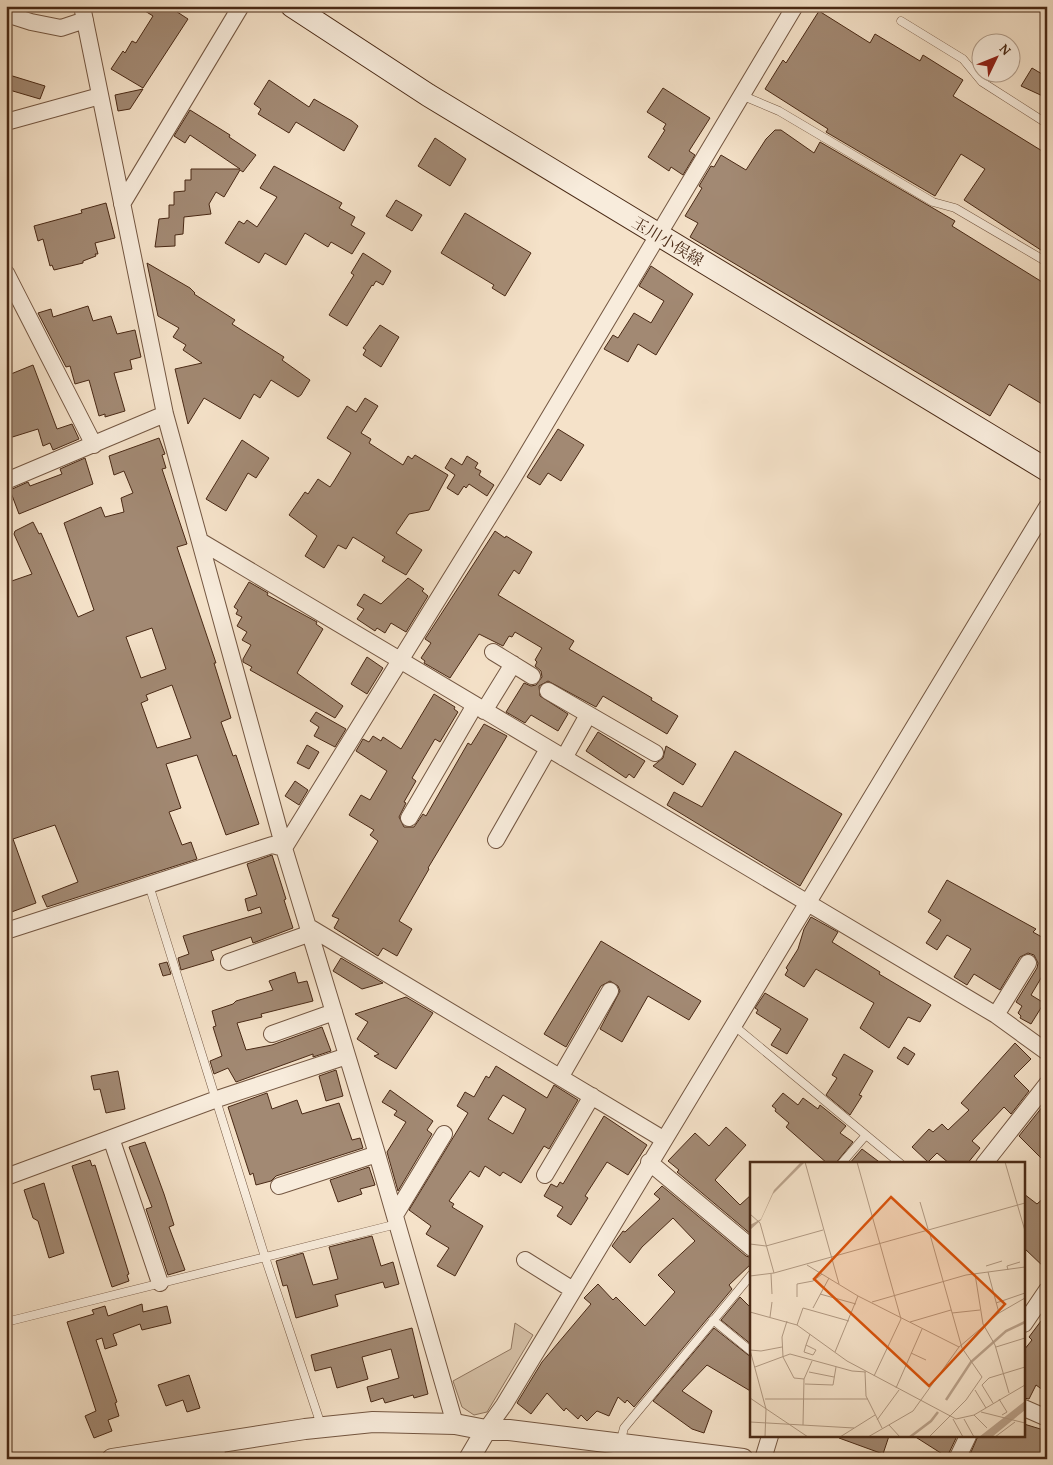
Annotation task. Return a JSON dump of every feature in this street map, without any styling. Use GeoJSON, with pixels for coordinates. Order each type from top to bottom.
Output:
{"type":"FeatureCollection","features":[{"type":"Feature","properties":{"kind":"main road","name":"玉川小俣線"},"geometry":{"type":"LineString","coordinates":[[292,6],[428,95],[1047,470]]}},
{"type":"Feature","properties":{"kind":"street"},"geometry":{"type":"LineString","coordinates":[[122,204],[241,6]]}},
{"type":"Feature","properties":{"kind":"street"},"geometry":{"type":"LineString","coordinates":[[284,848],[513,478],[657,234],[795,6]]}},
{"type":"Feature","properties":{"kind":"street"},"geometry":{"type":"LineString","coordinates":[[6,14],[61,28],[83,13],[165,414],[284,848],[377,1154],[455,1424]]}},
{"type":"Feature","properties":{"kind":"street"},"geometry":{"type":"LineString","coordinates":[[6,122],[100,96]]}},
{"type":"Feature","properties":{"kind":"street"},"geometry":{"type":"LineString","coordinates":[[6,273],[94,445]]}},
{"type":"Feature","properties":{"kind":"street"},"geometry":{"type":"LineString","coordinates":[[6,481],[165,414]]}},
{"type":"Feature","properties":{"kind":"street"},"geometry":{"type":"LineString","coordinates":[[468,1459],[1047,507]]}},
{"type":"Feature","properties":{"kind":"street"},"geometry":{"type":"LineString","coordinates":[[200,541],[996,1015],[1047,1052]]}},
{"type":"Feature","properties":{"kind":"street"},"geometry":{"type":"LineString","coordinates":[[493,652],[532,676]]}},
{"type":"Feature","properties":{"kind":"street"},"geometry":{"type":"LineString","coordinates":[[409,818],[479,708],[513,664]]}},
{"type":"Feature","properties":{"kind":"street"},"geometry":{"type":"LineString","coordinates":[[548,691],[655,753]]}},
{"type":"Feature","properties":{"kind":"street"},"geometry":{"type":"LineString","coordinates":[[564,758],[588,715]]}},
{"type":"Feature","properties":{"kind":"street"},"geometry":{"type":"LineString","coordinates":[[496,840],[548,749]]}},
{"type":"Feature","properties":{"kind":"street"},"geometry":{"type":"LineString","coordinates":[[6,931],[272,844],[284,848]]}},
{"type":"Feature","properties":{"kind":"street"},"geometry":{"type":"LineString","coordinates":[[229,962],[310,930]]}},
{"type":"Feature","properties":{"kind":"street"},"geometry":{"type":"LineString","coordinates":[[310,930],[561,1076],[663,1138]]}},
{"type":"Feature","properties":{"kind":"street"},"geometry":{"type":"LineString","coordinates":[[996,1015],[1028,963]]}},
{"type":"Feature","properties":{"kind":"street"},"geometry":{"type":"LineString","coordinates":[[561,1076],[610,991]]}},
{"type":"Feature","properties":{"kind":"street"},"geometry":{"type":"LineString","coordinates":[[272,1034],[334,1012]]}},
{"type":"Feature","properties":{"kind":"street"},"geometry":{"type":"LineString","coordinates":[[6,1178],[217,1099],[347,1056]]}},
{"type":"Feature","properties":{"kind":"street"},"geometry":{"type":"LineString","coordinates":[[986,1162],[1047,1084]]}},
{"type":"Feature","properties":{"kind":"street"},"geometry":{"type":"LineString","coordinates":[[545,1175],[592,1096]]}},
{"type":"Feature","properties":{"kind":"street"},"geometry":{"type":"LineString","coordinates":[[396,1220],[444,1134]]}},
{"type":"Feature","properties":{"kind":"street"},"geometry":{"type":"LineString","coordinates":[[111,1138],[160,1283]]}},
{"type":"Feature","properties":{"kind":"street"},"geometry":{"type":"LineString","coordinates":[[278,1186],[377,1154]]}},
{"type":"Feature","properties":{"kind":"street"},"geometry":{"type":"LineString","coordinates":[[649,1162],[750,1246]]}},
{"type":"Feature","properties":{"kind":"street"},"geometry":{"type":"LineString","coordinates":[[525,1260],[572,1290]]}},
{"type":"Feature","properties":{"kind":"street"},"geometry":{"type":"LineString","coordinates":[[1026,1314],[1047,1290]]}},
{"type":"Feature","properties":{"kind":"street"},"geometry":{"type":"LineString","coordinates":[[1026,1409],[1047,1418]]}},
{"type":"Feature","properties":{"kind":"street"},"geometry":{"type":"LineString","coordinates":[[112,1459],[220,1450],[322,1427],[373,1422],[455,1424],[486,1430],[509,1430],[743,1459]]}},
{"type":"Feature","properties":{"kind":"street"},"geometry":{"type":"LineString","coordinates":[[763,1459],[769,1438]]}},
{"type":"Feature","properties":{"kind":"street"},"geometry":{"type":"LineString","coordinates":[[957,1459],[967,1438]]}},
{"type":"Feature","properties":{"kind":"lane"},"geometry":{"type":"LineString","coordinates":[[901,21],[963,59],[982,82],[1043,121],[1047,116]]}},
{"type":"Feature","properties":{"kind":"lane"},"geometry":{"type":"LineString","coordinates":[[741,95],[779,111],[933,202],[955,208],[1047,262]]}},
{"type":"Feature","properties":{"kind":"lane"},"geometry":{"type":"LineString","coordinates":[[149,885],[265,1257],[322,1427]]}},
{"type":"Feature","properties":{"kind":"lane"},"geometry":{"type":"LineString","coordinates":[[732,1024],[899,1162]]}},
{"type":"Feature","properties":{"kind":"lane"},"geometry":{"type":"LineString","coordinates":[[843,1162],[866,1135]]}},
{"type":"Feature","properties":{"kind":"lane"},"geometry":{"type":"LineString","coordinates":[[6,1322],[265,1257],[396,1220]]}},
{"type":"Feature","properties":{"kind":"lane"},"geometry":{"type":"LineString","coordinates":[[620,1443],[624,1428],[750,1276]]}},
{"type":"Feature","properties":{"kind":"lane"},"geometry":{"type":"LineString","coordinates":[[713,1320],[750,1350]]}},
{"type":"Feature","properties":{"kind":"shaded area"},"geometry":{"type":"Polygon","coordinates":[[[515,1323],[533,1335],[487,1412],[474,1415],[462,1407],[453,1381],[511,1349],[515,1323]]]}},
{"type":"Feature","properties":{"kind":"building"},"geometry":{"type":"Polygon","coordinates":[[[137,6],[168,6],[188,19],[143,88],[111,69],[123,51],[125,53],[132,41],[136,43],[153,16],[137,6]]]}},
{"type":"Feature","properties":{"kind":"building"},"geometry":{"type":"Polygon","coordinates":[[[819,11],[870,43],[875,34],[920,61],[923,55],[963,80],[953,96],[1047,154],[1047,254],[964,200],[985,169],[961,154],[935,196],[826,132],[828,129],[765,89],[783,60],[786,63],[819,11]]]}},
{"type":"Feature","properties":{"kind":"building"},"geometry":{"type":"Polygon","coordinates":[[[1032,68],[1047,77],[1047,98],[1021,86],[1032,68]]]}},
{"type":"Feature","properties":{"kind":"building"},"geometry":{"type":"Polygon","coordinates":[[[6,74],[45,86],[40,99],[6,89],[6,74]]]}},
{"type":"Feature","properties":{"kind":"building"},"geometry":{"type":"Polygon","coordinates":[[[269,80],[309,107],[314,99],[358,126],[344,151],[296,122],[289,133],[258,114],[261,109],[254,104],[269,80]]]}},
{"type":"Feature","properties":{"kind":"building"},"geometry":{"type":"Polygon","coordinates":[[[663,88],[710,118],[689,151],[695,155],[683,175],[671,167],[669,171],[648,157],[665,130],[663,129],[666,124],[647,112],[663,88]]]}},
{"type":"Feature","properties":{"kind":"building"},"geometry":{"type":"Polygon","coordinates":[[[143,89],[130,109],[118,111],[115,95],[143,89]]]}},
{"type":"Feature","properties":{"kind":"building"},"geometry":{"type":"Polygon","coordinates":[[[190,110],[230,135],[229,137],[256,155],[243,172],[240,170],[224,197],[216,192],[209,204],[211,214],[184,217],[183,234],[175,235],[175,246],[155,247],[159,219],[169,218],[169,205],[174,205],[174,192],[185,191],[185,180],[191,180],[191,169],[240,169],[190,135],[185,143],[174,136],[190,110]]]}},
{"type":"Feature","properties":{"kind":"building"},"geometry":{"type":"Polygon","coordinates":[[[775,130],[781,130],[814,153],[820,142],[955,221],[952,226],[1047,285],[1047,407],[1009,384],[990,416],[690,237],[698,223],[685,216],[702,188],[699,186],[711,166],[714,167],[721,155],[746,170],[766,139],[775,130]]]}},
{"type":"Feature","properties":{"kind":"building"},"geometry":{"type":"Polygon","coordinates":[[[435,138],[466,159],[450,186],[418,166],[435,138]]]}},
{"type":"Feature","properties":{"kind":"building"},"geometry":{"type":"Polygon","coordinates":[[[274,166],[342,203],[339,208],[355,217],[351,225],[365,233],[352,254],[331,242],[328,247],[305,233],[286,265],[265,253],[259,263],[225,243],[239,221],[244,224],[247,220],[257,227],[277,197],[260,188],[274,166]]]}},
{"type":"Feature","properties":{"kind":"building"},"geometry":{"type":"Polygon","coordinates":[[[396,200],[422,215],[412,231],[386,216],[396,200]]]}},
{"type":"Feature","properties":{"kind":"building"},"geometry":{"type":"Polygon","coordinates":[[[106,203],[115,238],[95,243],[98,254],[83,261],[83,263],[54,270],[52,265],[50,266],[43,239],[38,241],[34,226],[82,213],[81,210],[106,203]]]}},
{"type":"Feature","properties":{"kind":"building"},"geometry":{"type":"Polygon","coordinates":[[[465,213],[531,253],[505,296],[492,288],[494,285],[441,253],[465,213]]]}},
{"type":"Feature","properties":{"kind":"building"},"geometry":{"type":"Polygon","coordinates":[[[363,253],[391,271],[383,285],[376,281],[372,285],[347,326],[329,315],[354,275],[351,273],[363,253]]]}},
{"type":"Feature","properties":{"kind":"building"},"geometry":{"type":"Polygon","coordinates":[[[147,263],[190,288],[194,294],[235,320],[232,324],[284,357],[282,360],[310,380],[301,395],[298,397],[271,380],[260,398],[254,394],[240,419],[204,398],[188,424],[175,369],[202,363],[183,350],[186,345],[173,337],[179,328],[158,316],[147,263]]]}},
{"type":"Feature","properties":{"kind":"building"},"geometry":{"type":"Polygon","coordinates":[[[651,266],[693,294],[656,355],[638,344],[628,362],[604,349],[613,335],[618,338],[634,313],[651,323],[664,301],[639,286],[651,266]]]}},
{"type":"Feature","properties":{"kind":"building"},"geometry":{"type":"Polygon","coordinates":[[[88,306],[93,321],[111,316],[117,334],[135,330],[141,357],[130,360],[132,369],[114,373],[125,411],[105,417],[105,414],[99,416],[89,380],[75,384],[70,366],[66,367],[38,313],[51,309],[53,317],[88,306]]]}},
{"type":"Feature","properties":{"kind":"building"},"geometry":{"type":"Polygon","coordinates":[[[380,325],[399,337],[381,367],[363,355],[366,350],[363,348],[380,325]]]}},
{"type":"Feature","properties":{"kind":"building"},"geometry":{"type":"Polygon","coordinates":[[[33,365],[57,429],[72,424],[79,439],[53,450],[50,443],[43,446],[38,429],[6,439],[6,376],[33,365]]]}},
{"type":"Feature","properties":{"kind":"building"},"geometry":{"type":"Polygon","coordinates":[[[365,398],[378,406],[361,433],[371,439],[369,443],[403,465],[408,456],[412,459],[415,455],[448,475],[429,510],[409,514],[396,533],[422,550],[406,575],[382,561],[385,557],[353,537],[346,549],[338,545],[324,568],[305,556],[317,536],[289,515],[305,492],[308,494],[318,479],[330,487],[334,481],[351,453],[327,438],[347,406],[356,412],[365,398]]]}},
{"type":"Feature","properties":{"kind":"building"},"geometry":{"type":"Polygon","coordinates":[[[558,429],[584,445],[561,481],[548,473],[540,485],[527,477],[558,429]]]}},
{"type":"Feature","properties":{"kind":"building"},"geometry":{"type":"Polygon","coordinates":[[[159,438],[165,454],[162,455],[166,468],[162,469],[187,544],[177,547],[216,663],[214,663],[231,718],[221,722],[233,756],[236,755],[259,824],[226,835],[197,755],[166,764],[181,808],[169,812],[182,845],[191,842],[197,859],[47,907],[42,896],[78,882],[55,825],[13,839],[36,903],[6,914],[6,583],[32,574],[14,534],[15,531],[33,522],[39,534],[41,533],[78,617],[94,610],[64,523],[101,507],[105,517],[124,512],[121,498],[133,493],[124,471],[114,475],[109,456],[159,438]],[[152,628],[126,637],[141,678],[166,669],[152,628]],[[172,685],[146,695],[148,700],[141,703],[157,748],[191,738],[172,685]]]}},
{"type":"Feature","properties":{"kind":"building"},"geometry":{"type":"Polygon","coordinates":[[[242,440],[269,458],[256,478],[248,473],[226,511],[206,499],[242,440]]]}},
{"type":"Feature","properties":{"kind":"building"},"geometry":{"type":"Polygon","coordinates":[[[467,456],[478,463],[475,468],[481,471],[479,475],[494,485],[487,496],[469,484],[466,488],[464,486],[458,495],[447,488],[455,475],[445,468],[451,458],[462,465],[467,456]]]}},
{"type":"Feature","properties":{"kind":"building"},"geometry":{"type":"Polygon","coordinates":[[[85,458],[93,484],[19,514],[10,490],[28,482],[30,486],[62,474],[60,469],[85,458]]]}},
{"type":"Feature","properties":{"kind":"building"},"geometry":{"type":"Polygon","coordinates":[[[495,531],[532,552],[519,574],[514,570],[498,595],[574,641],[569,649],[652,698],[651,700],[678,716],[667,734],[603,696],[596,707],[548,681],[539,686],[540,696],[568,714],[558,731],[531,715],[525,723],[506,712],[524,683],[531,686],[536,685],[542,677],[541,671],[535,666],[537,662],[535,660],[542,648],[515,632],[512,637],[509,636],[503,646],[479,634],[450,678],[424,663],[425,661],[421,658],[431,643],[425,639],[495,531]]]}},
{"type":"Feature","properties":{"kind":"building"},"geometry":{"type":"Polygon","coordinates":[[[408,578],[424,589],[422,591],[428,596],[406,632],[391,623],[385,633],[377,628],[375,631],[357,619],[364,609],[357,605],[364,594],[381,604],[408,578]]]}},
{"type":"Feature","properties":{"kind":"building"},"geometry":{"type":"Polygon","coordinates":[[[249,582],[268,593],[267,595],[317,622],[316,624],[323,629],[297,673],[343,706],[335,718],[250,670],[252,667],[243,662],[251,645],[242,640],[247,632],[237,626],[242,617],[236,614],[238,610],[234,607],[249,582]]]}},
{"type":"Feature","properties":{"kind":"building"},"geometry":{"type":"Polygon","coordinates":[[[367,657],[383,668],[367,694],[351,684],[367,657]]]}},
{"type":"Feature","properties":{"kind":"building"},"geometry":{"type":"Polygon","coordinates":[[[434,694],[455,707],[454,709],[458,712],[440,742],[435,739],[412,778],[416,781],[404,802],[406,803],[399,817],[404,827],[414,827],[423,814],[426,816],[468,743],[471,745],[484,724],[507,736],[428,868],[399,921],[412,929],[397,956],[383,948],[378,956],[334,928],[339,919],[332,916],[378,841],[370,835],[374,830],[349,815],[361,795],[370,800],[387,771],[356,751],[363,739],[369,742],[373,736],[381,741],[383,737],[401,749],[434,694]]]}},
{"type":"Feature","properties":{"kind":"building"},"geometry":{"type":"Polygon","coordinates":[[[316,712],[346,729],[335,747],[314,736],[319,727],[310,721],[316,712]]]}},
{"type":"Feature","properties":{"kind":"building"},"geometry":{"type":"Polygon","coordinates":[[[598,732],[645,761],[634,778],[629,774],[626,778],[586,751],[598,732]]]}},
{"type":"Feature","properties":{"kind":"building"},"geometry":{"type":"Polygon","coordinates":[[[307,745],[319,752],[309,769],[297,763],[307,745]]]}},
{"type":"Feature","properties":{"kind":"building"},"geometry":{"type":"Polygon","coordinates":[[[666,746],[696,764],[683,785],[653,766],[663,758],[666,746]]]}},
{"type":"Feature","properties":{"kind":"building"},"geometry":{"type":"Polygon","coordinates":[[[735,751],[842,814],[800,886],[667,805],[674,792],[702,807],[735,751]]]}},
{"type":"Feature","properties":{"kind":"building"},"geometry":{"type":"Polygon","coordinates":[[[295,781],[308,790],[299,805],[285,796],[295,781]]]}},
{"type":"Feature","properties":{"kind":"building"},"geometry":{"type":"Polygon","coordinates":[[[272,855],[293,928],[253,943],[251,937],[211,951],[214,960],[181,970],[178,958],[189,954],[183,936],[262,913],[260,907],[248,911],[245,899],[257,895],[247,864],[272,855]]]}},
{"type":"Feature","properties":{"kind":"building"},"geometry":{"type":"Polygon","coordinates":[[[947,880],[1036,929],[1033,932],[1047,940],[1047,968],[1031,995],[1044,1003],[1031,1024],[1020,1018],[1021,1016],[1018,1013],[1022,1006],[1016,1002],[1037,968],[1038,963],[1034,955],[1028,953],[1020,957],[1000,990],[974,974],[967,985],[954,977],[971,949],[947,935],[937,950],[926,943],[941,920],[928,912],[947,880]]]}},
{"type":"Feature","properties":{"kind":"building"},"geometry":{"type":"Polygon","coordinates":[[[811,917],[838,932],[832,942],[880,972],[879,974],[931,1005],[920,1022],[908,1017],[889,1048],[860,1028],[874,1003],[816,969],[804,987],[785,975],[788,970],[786,968],[798,949],[804,929],[811,917]]]}},
{"type":"Feature","properties":{"kind":"building"},"geometry":{"type":"Polygon","coordinates":[[[601,941],[701,1001],[689,1020],[648,996],[622,1042],[600,1029],[620,991],[618,986],[610,981],[601,986],[566,1047],[544,1034],[601,941]]]}},
{"type":"Feature","properties":{"kind":"building"},"geometry":{"type":"Polygon","coordinates":[[[341,958],[383,983],[362,989],[333,971],[341,958]]]}},
{"type":"Feature","properties":{"kind":"building"},"geometry":{"type":"Polygon","coordinates":[[[167,962],[171,974],[163,976],[159,964],[167,962]]]}},
{"type":"Feature","properties":{"kind":"building"},"geometry":{"type":"Polygon","coordinates":[[[295,972],[298,983],[307,981],[313,1001],[261,1014],[262,1017],[237,1023],[246,1050],[272,1045],[322,1027],[331,1051],[313,1057],[313,1054],[236,1082],[228,1068],[214,1074],[210,1061],[222,1056],[213,1027],[216,1026],[212,1011],[233,1004],[236,1001],[273,990],[269,981],[295,972]]]}},
{"type":"Feature","properties":{"kind":"building"},"geometry":{"type":"Polygon","coordinates":[[[765,993],[808,1019],[787,1054],[771,1045],[781,1029],[756,1013],[758,1010],[755,1008],[765,993]]]}},
{"type":"Feature","properties":{"kind":"building"},"geometry":{"type":"Polygon","coordinates":[[[406,997],[433,1013],[396,1069],[374,1056],[379,1054],[357,1039],[368,1022],[355,1014],[406,997]]]}},
{"type":"Feature","properties":{"kind":"building"},"geometry":{"type":"Polygon","coordinates":[[[1015,1043],[1031,1059],[1014,1076],[1029,1091],[1011,1114],[1004,1107],[972,1141],[980,1148],[969,1162],[948,1162],[937,1153],[928,1162],[912,1147],[929,1129],[933,1132],[942,1124],[948,1130],[969,1110],[961,1103],[1015,1043]]]}},
{"type":"Feature","properties":{"kind":"building"},"geometry":{"type":"Polygon","coordinates":[[[904,1047],[915,1054],[908,1065],[897,1058],[904,1047]]]}},
{"type":"Feature","properties":{"kind":"building"},"geometry":{"type":"Polygon","coordinates":[[[844,1054],[873,1071],[859,1095],[862,1096],[850,1115],[826,1095],[837,1078],[832,1075],[844,1054]]]}},
{"type":"Feature","properties":{"kind":"building"},"geometry":{"type":"Polygon","coordinates":[[[496,1066],[547,1098],[554,1085],[578,1100],[549,1149],[544,1146],[521,1183],[503,1172],[500,1176],[485,1166],[479,1177],[470,1171],[449,1201],[454,1204],[452,1207],[483,1226],[455,1276],[437,1266],[449,1248],[426,1234],[431,1226],[409,1210],[468,1113],[457,1106],[465,1092],[474,1097],[486,1076],[489,1078],[496,1066]],[[503,1095],[488,1119],[513,1134],[526,1109],[503,1095]]]}},
{"type":"Feature","properties":{"kind":"building"},"geometry":{"type":"Polygon","coordinates":[[[336,1070],[343,1096],[326,1101],[319,1076],[336,1070]]]}},
{"type":"Feature","properties":{"kind":"building"},"geometry":{"type":"Polygon","coordinates":[[[118,1071],[125,1109],[106,1113],[100,1089],[94,1090],[91,1076],[118,1071]]]}},
{"type":"Feature","properties":{"kind":"building"},"geometry":{"type":"Polygon","coordinates":[[[390,1090],[433,1121],[427,1130],[432,1134],[398,1191],[387,1152],[406,1122],[394,1115],[397,1111],[382,1102],[390,1090]]]}},
{"type":"Feature","properties":{"kind":"building"},"geometry":{"type":"Polygon","coordinates":[[[267,1093],[272,1109],[297,1100],[302,1114],[339,1103],[352,1140],[360,1138],[363,1148],[276,1176],[271,1181],[256,1185],[253,1173],[250,1175],[228,1107],[267,1093]]]}},
{"type":"Feature","properties":{"kind":"building"},"geometry":{"type":"Polygon","coordinates":[[[783,1093],[798,1105],[803,1098],[818,1109],[820,1105],[846,1126],[840,1133],[853,1142],[837,1162],[826,1162],[786,1127],[789,1123],[772,1106],[783,1093]]]}},
{"type":"Feature","properties":{"kind":"building"},"geometry":{"type":"Polygon","coordinates":[[[1043,1106],[1047,1110],[1047,1164],[1019,1136],[1043,1106]]]}},
{"type":"Feature","properties":{"kind":"building"},"geometry":{"type":"Polygon","coordinates":[[[604,1116],[647,1145],[628,1175],[607,1162],[585,1196],[588,1198],[571,1225],[557,1216],[563,1207],[544,1196],[551,1184],[557,1187],[560,1182],[563,1184],[604,1116]]]}},
{"type":"Feature","properties":{"kind":"building"},"geometry":{"type":"Polygon","coordinates":[[[726,1127],[746,1145],[715,1180],[740,1205],[750,1196],[750,1233],[677,1172],[679,1170],[668,1161],[695,1133],[709,1146],[726,1127]]]}},
{"type":"Feature","properties":{"kind":"building"},"geometry":{"type":"Polygon","coordinates":[[[145,1142],[174,1225],[169,1227],[185,1270],[168,1275],[146,1209],[152,1207],[129,1147],[145,1142]]]}},
{"type":"Feature","properties":{"kind":"building"},"geometry":{"type":"Polygon","coordinates":[[[862,1149],[879,1162],[851,1162],[862,1149]]]}},
{"type":"Feature","properties":{"kind":"building"},"geometry":{"type":"Polygon","coordinates":[[[90,1160],[92,1166],[95,1165],[129,1274],[127,1275],[129,1281],[112,1287],[72,1166],[90,1160]]]}},
{"type":"Feature","properties":{"kind":"building"},"geometry":{"type":"Polygon","coordinates":[[[369,1167],[375,1185],[360,1189],[362,1194],[338,1202],[330,1180],[369,1167]]]}},
{"type":"Feature","properties":{"kind":"building"},"geometry":{"type":"Polygon","coordinates":[[[44,1183],[64,1253],[49,1258],[38,1221],[33,1218],[24,1190],[44,1183]]]}},
{"type":"Feature","properties":{"kind":"building"},"geometry":{"type":"Polygon","coordinates":[[[662,1186],[750,1257],[750,1265],[729,1285],[732,1289],[634,1407],[627,1400],[625,1403],[618,1397],[609,1416],[597,1411],[587,1421],[581,1415],[578,1419],[566,1408],[564,1411],[547,1393],[531,1414],[517,1403],[542,1362],[591,1304],[584,1298],[598,1284],[613,1300],[616,1297],[645,1326],[675,1292],[658,1275],[695,1241],[673,1218],[642,1247],[630,1263],[612,1246],[623,1231],[625,1232],[660,1199],[654,1194],[662,1186]]]}},
{"type":"Feature","properties":{"kind":"building"},"geometry":{"type":"Polygon","coordinates":[[[1047,1195],[1047,1270],[1026,1250],[1026,1196],[1037,1204],[1047,1195]]]}},
{"type":"Feature","properties":{"kind":"building"},"geometry":{"type":"Polygon","coordinates":[[[372,1236],[381,1266],[393,1262],[399,1284],[385,1288],[383,1282],[335,1295],[338,1306],[296,1318],[287,1285],[283,1286],[276,1261],[303,1253],[313,1285],[338,1279],[329,1247],[372,1236]]]}},
{"type":"Feature","properties":{"kind":"building"},"geometry":{"type":"Polygon","coordinates":[[[740,1297],[750,1307],[750,1343],[721,1320],[740,1297]]]}},
{"type":"Feature","properties":{"kind":"building"},"geometry":{"type":"Polygon","coordinates":[[[142,1304],[143,1312],[167,1306],[171,1323],[142,1330],[140,1324],[113,1334],[117,1345],[105,1349],[102,1338],[96,1340],[117,1402],[115,1403],[119,1416],[108,1420],[112,1431],[94,1438],[85,1416],[96,1411],[67,1322],[94,1314],[92,1310],[105,1306],[108,1316],[142,1304]]]}},
{"type":"Feature","properties":{"kind":"building"},"geometry":{"type":"Polygon","coordinates":[[[1047,1313],[1047,1393],[1036,1385],[1029,1399],[1026,1398],[1026,1348],[1032,1340],[1029,1337],[1047,1313]]]}},
{"type":"Feature","properties":{"kind":"building"},"geometry":{"type":"Polygon","coordinates":[[[412,1328],[428,1394],[414,1398],[413,1395],[385,1403],[383,1398],[371,1402],[367,1387],[399,1378],[391,1349],[362,1357],[368,1379],[337,1388],[331,1367],[315,1371],[311,1355],[412,1328]]]}},
{"type":"Feature","properties":{"kind":"building"},"geometry":{"type":"Polygon","coordinates":[[[714,1328],[750,1356],[750,1391],[707,1365],[682,1391],[712,1411],[704,1433],[692,1429],[653,1401],[714,1328]]]}},
{"type":"Feature","properties":{"kind":"building"},"geometry":{"type":"Polygon","coordinates":[[[189,1375],[200,1408],[187,1412],[183,1400],[166,1406],[158,1385],[189,1375]]]}},
{"type":"Feature","properties":{"kind":"building"},"geometry":{"type":"Polygon","coordinates":[[[1026,1425],[1047,1431],[1047,1459],[968,1459],[977,1438],[1026,1438],[1026,1425]]]}},
{"type":"Feature","properties":{"kind":"building"},"geometry":{"type":"Polygon","coordinates":[[[839,1438],[888,1438],[883,1454],[839,1438]]]}},
{"type":"Feature","properties":{"kind":"building"},"geometry":{"type":"Polygon","coordinates":[[[917,1438],[956,1438],[947,1457],[917,1438]]]}}]}
